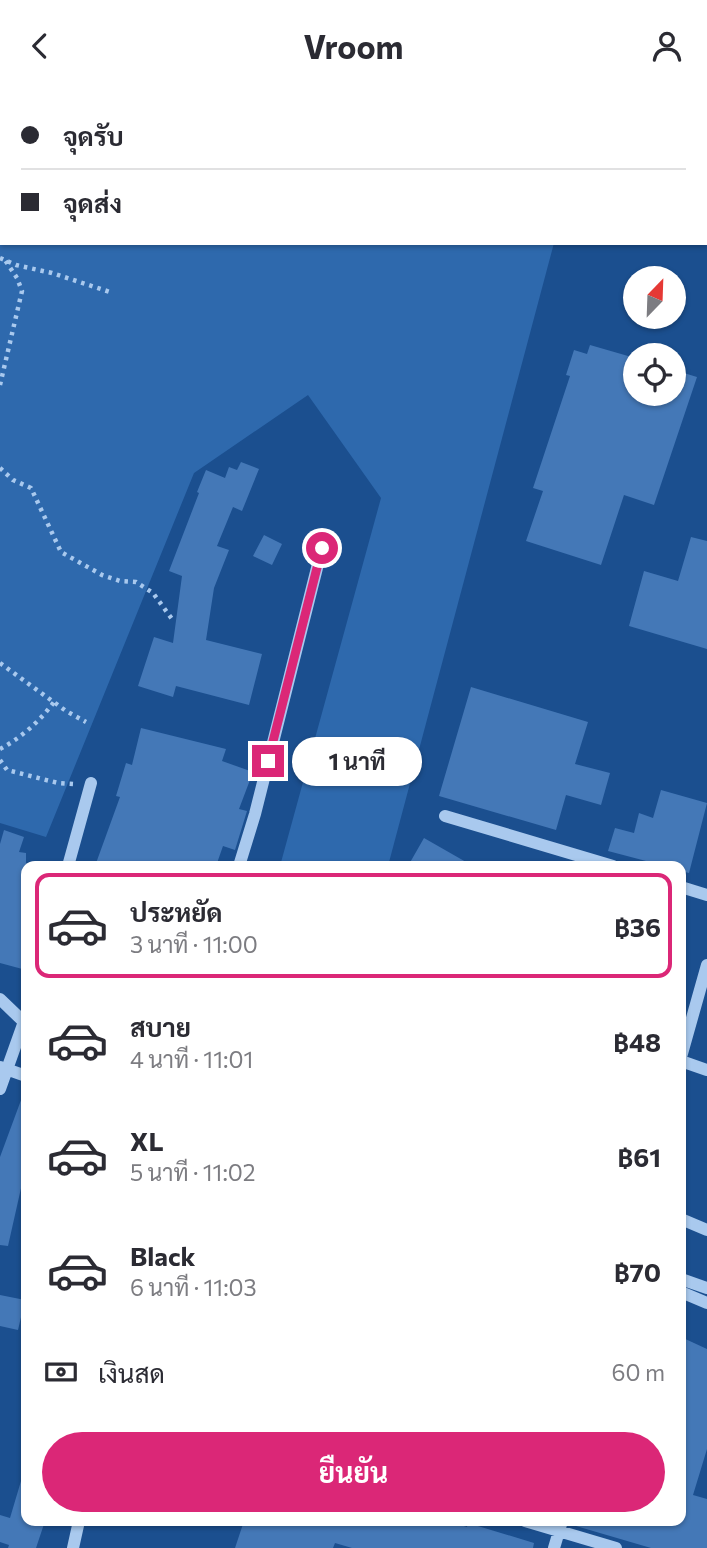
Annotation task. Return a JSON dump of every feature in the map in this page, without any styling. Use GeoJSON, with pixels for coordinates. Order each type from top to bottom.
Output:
{"type":"FeatureCollection","features":[{"type":"Feature","properties":{"kind":"street"},"geometry":{"type":"LineString","coordinates":[[241,861],[255,814],[322,548]]}},
{"type":"Feature","properties":{"kind":"street"},"geometry":{"type":"LineString","coordinates":[[69,861],[91,783]]}},
{"type":"Feature","properties":{"kind":"street"},"geometry":{"type":"LineString","coordinates":[[444,816],[596,861]]}},
{"type":"Feature","properties":{"kind":"street"},"geometry":{"type":"LineString","coordinates":[[686,888],[707,894]]}},
{"type":"Feature","properties":{"kind":"street"},"geometry":{"type":"LineString","coordinates":[[686,1041],[707,965]]}},
{"type":"Feature","properties":{"kind":"street"},"geometry":{"type":"LineString","coordinates":[[0,999],[21,1017]]}},
{"type":"Feature","properties":{"kind":"street"},"geometry":{"type":"LineString","coordinates":[[0,1089],[21,1034]]}},
{"type":"Feature","properties":{"kind":"street"},"geometry":{"type":"LineString","coordinates":[[686,1061],[707,1070]]}},
{"type":"Feature","properties":{"kind":"street"},"geometry":{"type":"LineString","coordinates":[[0,1067],[21,1074]]}},
{"type":"Feature","properties":{"kind":"street"},"geometry":{"type":"LineString","coordinates":[[686,1221],[707,1230]]}},
{"type":"Feature","properties":{"kind":"street"},"geometry":{"type":"LineString","coordinates":[[686,1281],[707,1288]]}},
{"type":"Feature","properties":{"kind":"street"},"geometry":{"type":"LineString","coordinates":[[686,1294],[707,1303]]}},
{"type":"Feature","properties":{"kind":"street"},"geometry":{"type":"LineString","coordinates":[[73,1548],[78,1526]]}},
{"type":"Feature","properties":{"kind":"street"},"geometry":{"type":"LineString","coordinates":[[554,1548],[560,1526],[616,1548]]}},
{"type":"Feature","properties":{"kind":"path"},"geometry":{"type":"LineString","coordinates":[[3,259],[113,293]]}},
{"type":"Feature","properties":{"kind":"path"},"geometry":{"type":"LineString","coordinates":[[0,386],[22,291],[17,278],[3,259]]}},
{"type":"Feature","properties":{"kind":"path"},"geometry":{"type":"LineString","coordinates":[[0,468],[13,480],[31,488],[61,552],[102,575],[120,581],[136,582],[153,593],[172,619]]}},
{"type":"Feature","properties":{"kind":"path"},"geometry":{"type":"LineString","coordinates":[[0,663],[66,711],[86,722]]}},
{"type":"Feature","properties":{"kind":"path"},"geometry":{"type":"LineString","coordinates":[[0,749],[29,729],[54,702]]}},
{"type":"Feature","properties":{"kind":"path"},"geometry":{"type":"LineString","coordinates":[[0,760],[7,770],[35,778],[58,783],[91,783]]}},
{"type":"Feature","properties":{"kind":"shaded area"},"geometry":{"type":"Polygon","coordinates":[[[0,245],[553,245],[389,861],[281,861],[381,498],[308,395],[194,473],[46,837],[0,823],[0,245]]]}},
{"type":"Feature","properties":{"kind":"building"},"geometry":{"type":"Polygon","coordinates":[[[590,345],[623,355],[623,406],[686,406],[686,374],[697,377],[654,505],[624,495],[601,565],[526,541],[543,491],[533,488],[570,376],[566,375],[574,350],[587,354],[590,345]]]}},
{"type":"Feature","properties":{"kind":"building"},"geometry":{"type":"Polygon","coordinates":[[[241,462],[259,469],[242,511],[233,507],[217,546],[229,550],[214,588],[206,640],[262,654],[249,705],[176,686],[173,697],[138,686],[154,637],[173,643],[182,576],[169,571],[206,470],[225,478],[229,467],[237,470],[241,462]]]}},
{"type":"Feature","properties":{"kind":"building"},"geometry":{"type":"Polygon","coordinates":[[[264,535],[282,544],[272,565],[253,556],[264,535]]]}},
{"type":"Feature","properties":{"kind":"building"},"geometry":{"type":"Polygon","coordinates":[[[691,537],[707,541],[707,649],[629,626],[644,571],[678,581],[691,537]]]}},
{"type":"Feature","properties":{"kind":"building"},"geometry":{"type":"Polygon","coordinates":[[[471,687],[588,722],[575,764],[610,773],[601,805],[566,795],[556,830],[439,796],[471,687]]]}},
{"type":"Feature","properties":{"kind":"building"},"geometry":{"type":"Polygon","coordinates":[[[141,728],[226,749],[222,761],[253,772],[239,809],[247,811],[235,850],[223,846],[218,861],[97,861],[120,797],[116,796],[126,763],[132,765],[141,728]]]}},
{"type":"Feature","properties":{"kind":"building"},"geometry":{"type":"Polygon","coordinates":[[[661,790],[707,803],[689,873],[686,872],[686,861],[646,861],[608,851],[615,828],[634,833],[639,813],[653,818],[661,790]]]}},
{"type":"Feature","properties":{"kind":"building"},"geometry":{"type":"Polygon","coordinates":[[[4,830],[24,837],[19,852],[26,853],[26,861],[21,861],[21,969],[0,963],[0,844],[4,830]]]}},
{"type":"Feature","properties":{"kind":"building"},"geometry":{"type":"Polygon","coordinates":[[[424,838],[464,861],[411,861],[424,838]]]}},
{"type":"Feature","properties":{"kind":"building"},"geometry":{"type":"Polygon","coordinates":[[[21,1100],[21,1188],[8,1246],[0,1245],[0,1157],[21,1100]]]}},
{"type":"Feature","properties":{"kind":"building"},"geometry":{"type":"Polygon","coordinates":[[[0,1295],[21,1299],[18,1330],[0,1326],[0,1295]]]}},
{"type":"Feature","properties":{"kind":"building"},"geometry":{"type":"Polygon","coordinates":[[[686,1339],[707,1349],[707,1449],[693,1495],[707,1499],[707,1548],[651,1548],[576,1526],[686,1526],[686,1339]]]}},
{"type":"Feature","properties":{"kind":"building"},"geometry":{"type":"Polygon","coordinates":[[[21,1481],[21,1526],[43,1526],[36,1548],[8,1548],[9,1545],[0,1542],[0,1515],[10,1518],[21,1481]]]}},
{"type":"Feature","properties":{"kind":"building"},"geometry":{"type":"Polygon","coordinates":[[[242,1526],[478,1526],[534,1543],[533,1548],[352,1548],[335,1543],[333,1548],[235,1548],[242,1526]]]}},
{"type":"Feature","properties":{"kind":"route"},"geometry":{"type":"LineString","coordinates":[[268,761],[322,548]]}}]}
